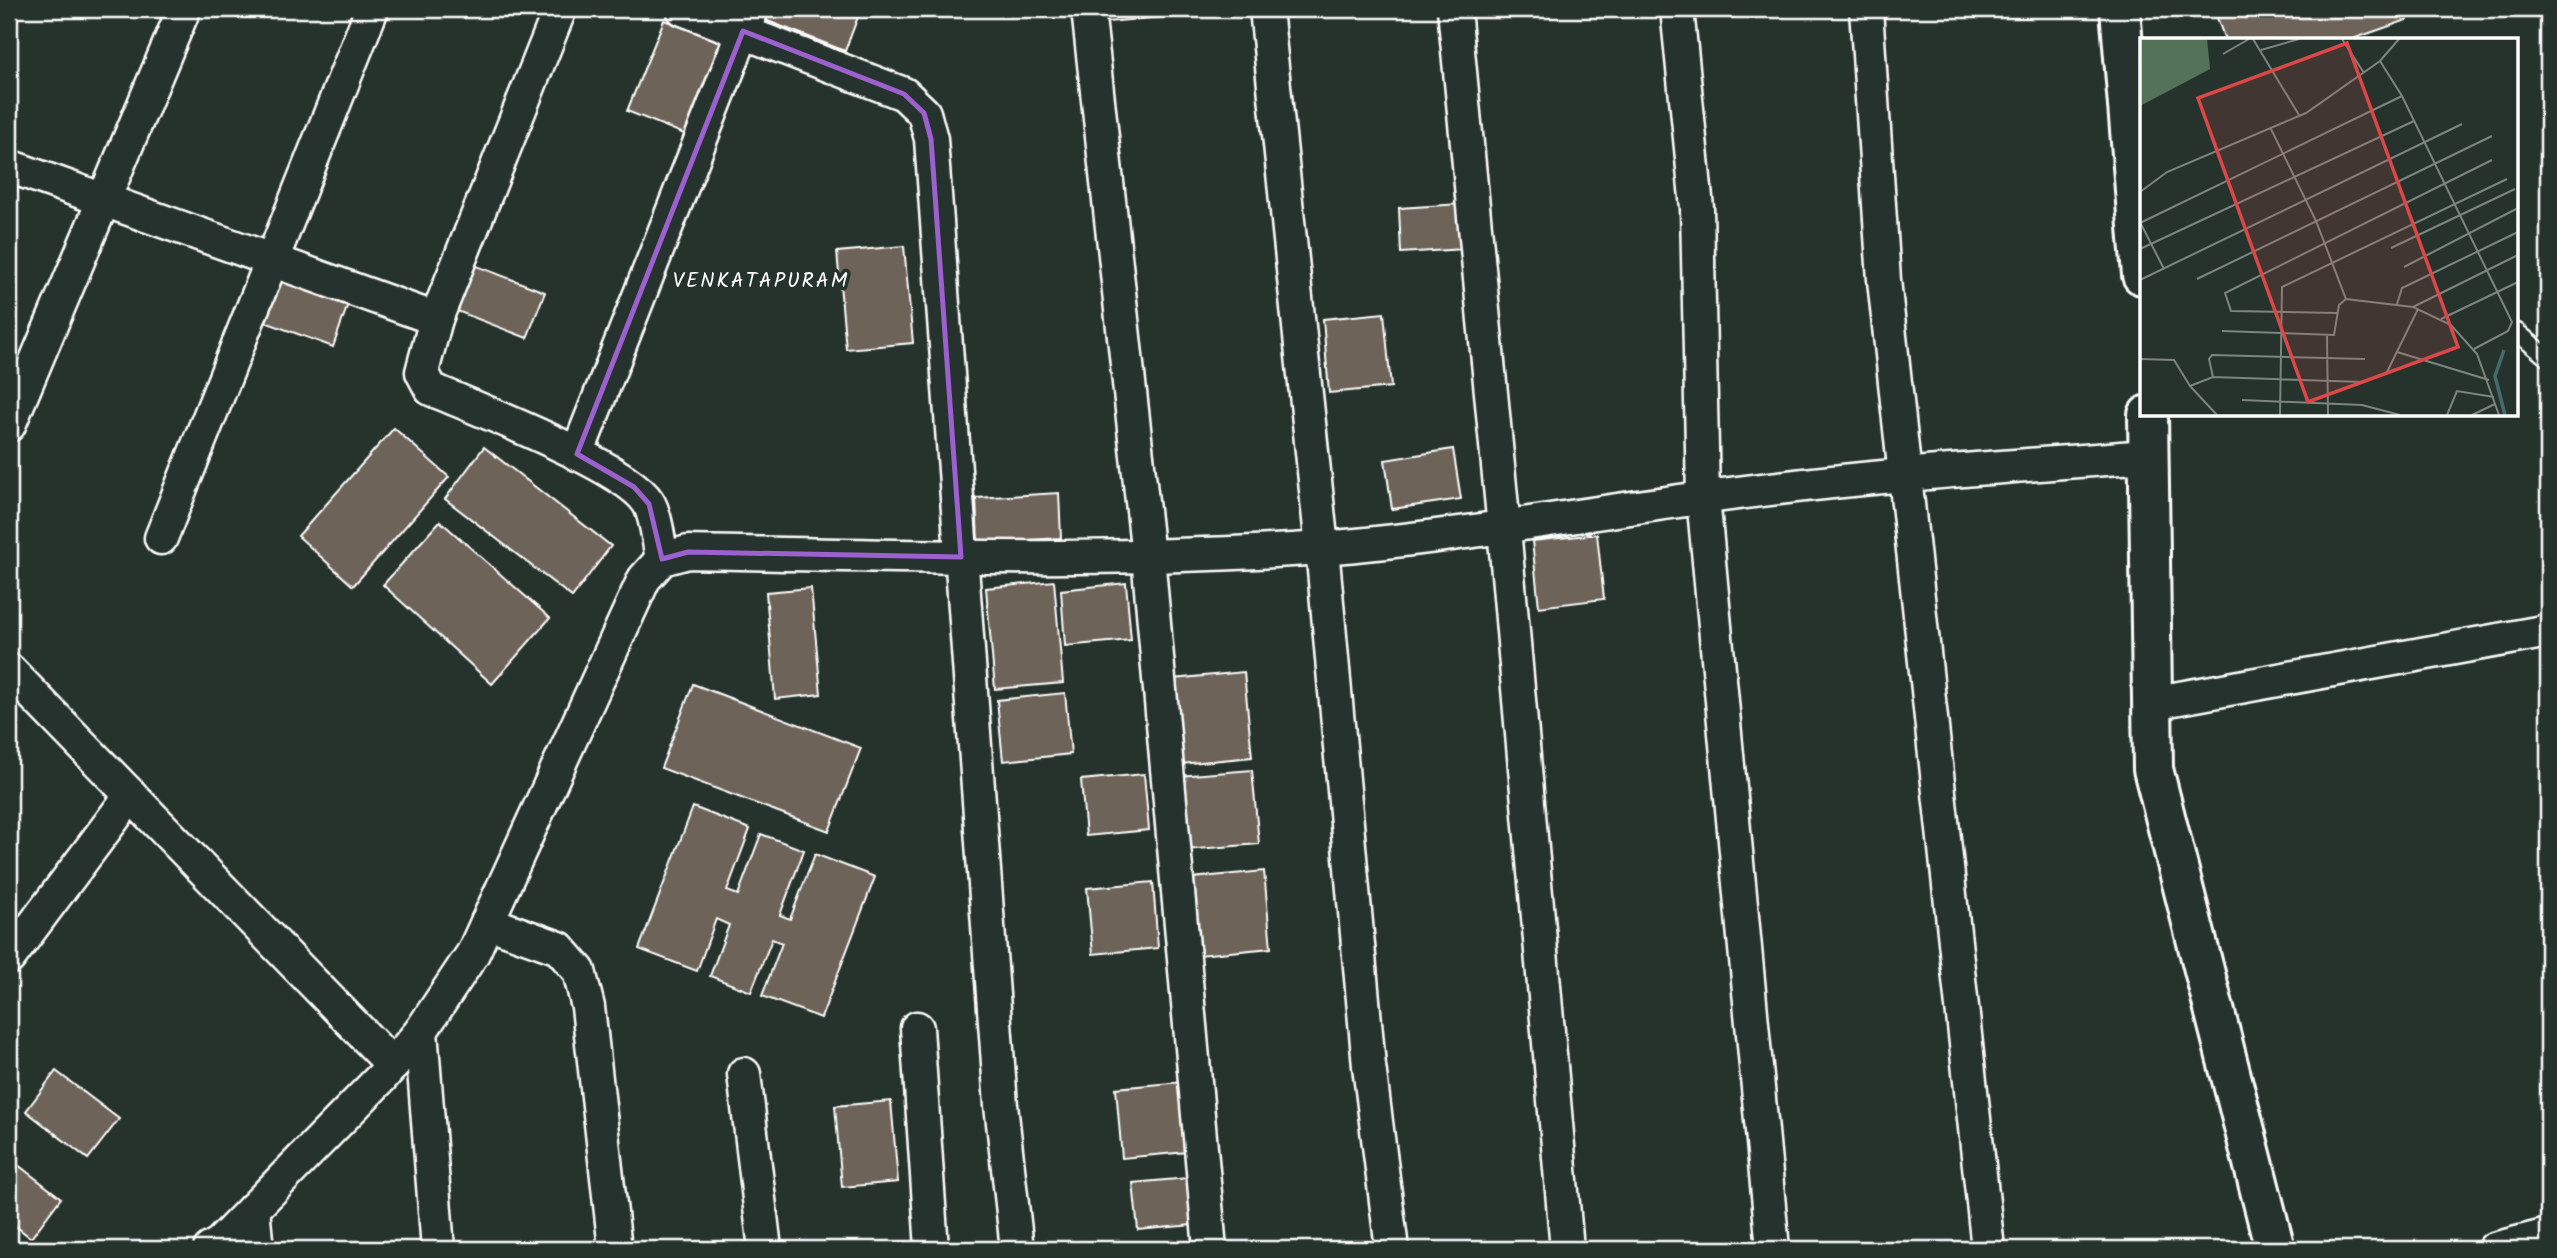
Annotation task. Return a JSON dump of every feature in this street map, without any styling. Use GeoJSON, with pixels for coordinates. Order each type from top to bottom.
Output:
{"type":"FeatureCollection","features":[{"type":"Feature","properties":{"kind":"street"},"geometry":{"type":"LineString","coordinates":[[9,425],[184,9]]}},
{"type":"Feature","properties":{"kind":"street"},"geometry":{"type":"LineString","coordinates":[[162,538],[372,9]]}},
{"type":"Feature","properties":{"kind":"street"},"geometry":{"type":"LineString","coordinates":[[560,9],[436,319],[422,372],[431,388],[577,454],[634,487],[649,504],[662,559]]}},
{"type":"Feature","properties":{"kind":"street"},"geometry":{"type":"LineString","coordinates":[[683,9],[748,20],[904,94],[924,113],[931,139],[1002,1105],[1017,1249]]}},
{"type":"Feature","properties":{"kind":"street"},"geometry":{"type":"LineString","coordinates":[[1087,9],[1148,556],[1210,1249]]}},
{"type":"Feature","properties":{"kind":"street"},"geometry":{"type":"LineString","coordinates":[[1266,9],[1322,548],[1369,1066],[1392,1249]]}},
{"type":"Feature","properties":{"kind":"street"},"geometry":{"type":"LineString","coordinates":[[1454,9],[1504,528],[1567,1249]]}},
{"type":"Feature","properties":{"kind":"street"},"geometry":{"type":"LineString","coordinates":[[1678,9],[1697,208],[1703,497],[1773,1249]]}},
{"type":"Feature","properties":{"kind":"street"},"geometry":{"type":"LineString","coordinates":[[1866,9],[1884,280],[1988,1249]]}},
{"type":"Feature","properties":{"kind":"street"},"geometry":{"type":"LineString","coordinates":[[2120,9],[2136,120],[2140,223]]}},
{"type":"Feature","properties":{"kind":"street"},"geometry":{"type":"LineString","coordinates":[[577,454],[748,20]]}},
{"type":"Feature","properties":{"kind":"street"},"geometry":{"type":"LineString","coordinates":[[9,166],[436,319]]}},
{"type":"Feature","properties":{"kind":"street"},"geometry":{"type":"LineString","coordinates":[[2148,416],[2153,769],[2276,1249]]}},
{"type":"Feature","properties":{"kind":"street"},"geometry":{"type":"LineString","coordinates":[[210,1249],[220,1243],[393,1065],[421,1031],[473,953],[644,579],[662,559],[688,552],[961,557],[1148,556],[1322,548],[1504,528],[1703,497],[1904,474],[2148,456]]}},
{"type":"Feature","properties":{"kind":"street"},"geometry":{"type":"LineString","coordinates":[[2152,703],[2548,631]]}},
{"type":"Feature","properties":{"kind":"street"},"geometry":{"type":"LineString","coordinates":[[9,670],[393,1065]]}},
{"type":"Feature","properties":{"kind":"street"},"geometry":{"type":"LineString","coordinates":[[9,958],[131,795]]}},
{"type":"Feature","properties":{"kind":"street"},"geometry":{"type":"LineString","coordinates":[[487,922],[559,948],[579,971],[588,1007],[615,1249]]}},
{"type":"Feature","properties":{"kind":"street"},"geometry":{"type":"LineString","coordinates":[[917,1028],[932,1249]]}},
{"type":"Feature","properties":{"kind":"street"},"geometry":{"type":"LineString","coordinates":[[421,1031],[438,1249]]}},
{"type":"Feature","properties":{"kind":"street"},"geometry":{"type":"LineString","coordinates":[[744,1074],[765,1249]]}},
{"type":"Feature","properties":{"kind":"street"},"geometry":{"type":"LineString","coordinates":[[253,1209],[257,1249]]}},
{"type":"Feature","properties":{"kind":"street"},"geometry":{"type":"LineString","coordinates":[[2494,1249],[2548,1235]]}},
{"type":"Feature","properties":{"kind":"lane"},"geometry":{"type":"LineString","coordinates":[[2518,333],[2548,358]]}},
{"type":"Feature","properties":{"kind":"highlighted area"},"geometry":{"type":"Polygon","coordinates":[[[743,31],[904,94],[924,113],[931,139],[961,557],[688,552],[662,559],[649,504],[634,487],[577,454],[743,31]]]}},
{"type":"Feature","properties":{"kind":"building"},"geometry":{"type":"Polygon","coordinates":[[[769,9],[845,9],[859,14],[845,51],[765,20],[769,9]]]}},
{"type":"Feature","properties":{"kind":"building"},"geometry":{"type":"Polygon","coordinates":[[[1106,9],[1171,9],[1172,16],[1108,22],[1106,9]]]}},
{"type":"Feature","properties":{"kind":"building"},"geometry":{"type":"Polygon","coordinates":[[[2214,9],[2403,9],[2407,20],[2356,38],[2224,38],[2214,9]]]}},
{"type":"Feature","properties":{"kind":"building"},"geometry":{"type":"Polygon","coordinates":[[[664,20],[726,44],[689,136],[627,111],[664,20]]]}},
{"type":"Feature","properties":{"kind":"building"},"geometry":{"type":"Polygon","coordinates":[[[9,181],[19,185],[9,212],[9,181]]]}},
{"type":"Feature","properties":{"kind":"building"},"geometry":{"type":"Polygon","coordinates":[[[1461,204],[1464,249],[1401,253],[1399,208],[1461,204]]]}},
{"type":"Feature","properties":{"kind":"building"},"geometry":{"type":"Polygon","coordinates":[[[904,246],[913,343],[846,349],[837,252],[904,246]]]}},
{"type":"Feature","properties":{"kind":"building"},"geometry":{"type":"Polygon","coordinates":[[[474,265],[545,292],[527,338],[457,311],[474,265]]]}},
{"type":"Feature","properties":{"kind":"building"},"geometry":{"type":"Polygon","coordinates":[[[279,281],[348,304],[333,347],[265,322],[279,281]]]}},
{"type":"Feature","properties":{"kind":"building"},"geometry":{"type":"Polygon","coordinates":[[[1384,313],[1391,387],[1329,393],[1323,319],[1384,313]]]}},
{"type":"Feature","properties":{"kind":"building"},"geometry":{"type":"Polygon","coordinates":[[[394,428],[449,477],[353,586],[298,536],[394,428]]]}},
{"type":"Feature","properties":{"kind":"building"},"geometry":{"type":"Polygon","coordinates":[[[484,447],[611,546],[572,597],[445,499],[484,447]]]}},
{"type":"Feature","properties":{"kind":"building"},"geometry":{"type":"Polygon","coordinates":[[[1453,449],[1461,499],[1392,509],[1385,460],[1453,449]]]}},
{"type":"Feature","properties":{"kind":"building"},"geometry":{"type":"Polygon","coordinates":[[[1059,493],[1061,538],[978,543],[976,498],[1059,493]]]}},
{"type":"Feature","properties":{"kind":"building"},"geometry":{"type":"Polygon","coordinates":[[[440,521],[550,618],[492,684],[383,585],[440,521]]]}},
{"type":"Feature","properties":{"kind":"building"},"geometry":{"type":"Polygon","coordinates":[[[1597,534],[1604,599],[1539,607],[1532,541],[1597,534]]]}},
{"type":"Feature","properties":{"kind":"building"},"geometry":{"type":"Polygon","coordinates":[[[1054,581],[1063,683],[995,689],[986,588],[1054,581]]]}},
{"type":"Feature","properties":{"kind":"building"},"geometry":{"type":"Polygon","coordinates":[[[1126,583],[1131,640],[1065,646],[1061,590],[1126,583]]]}},
{"type":"Feature","properties":{"kind":"building"},"geometry":{"type":"Polygon","coordinates":[[[811,588],[821,694],[775,699],[766,592],[811,588]]]}},
{"type":"Feature","properties":{"kind":"building"},"geometry":{"type":"Polygon","coordinates":[[[1244,672],[1252,757],[1181,764],[1173,679],[1244,672]]]}},
{"type":"Feature","properties":{"kind":"building"},"geometry":{"type":"Polygon","coordinates":[[[693,684],[861,748],[829,831],[661,768],[693,684]]]}},
{"type":"Feature","properties":{"kind":"building"},"geometry":{"type":"Polygon","coordinates":[[[1065,693],[1071,754],[1003,761],[997,700],[1065,693]]]}},
{"type":"Feature","properties":{"kind":"building"},"geometry":{"type":"Polygon","coordinates":[[[1252,770],[1259,844],[1185,850],[1179,776],[1252,770]]]}},
{"type":"Feature","properties":{"kind":"building"},"geometry":{"type":"Polygon","coordinates":[[[1144,774],[1149,830],[1086,836],[1081,780],[1144,774]]]}},
{"type":"Feature","properties":{"kind":"building"},"geometry":{"type":"Polygon","coordinates":[[[693,807],[750,829],[727,891],[738,895],[761,834],[804,850],[780,915],[790,919],[815,854],[875,877],[821,1018],[762,996],[782,943],[772,939],[751,992],[710,976],[729,925],[716,919],[697,971],[639,949],[693,807]]]}},
{"type":"Feature","properties":{"kind":"building"},"geometry":{"type":"Polygon","coordinates":[[[1264,871],[1271,948],[1199,955],[1192,878],[1264,871]]]}},
{"type":"Feature","properties":{"kind":"building"},"geometry":{"type":"Polygon","coordinates":[[[1153,882],[1158,948],[1093,954],[1087,888],[1153,882]]]}},
{"type":"Feature","properties":{"kind":"building"},"geometry":{"type":"Polygon","coordinates":[[[56,1071],[119,1119],[88,1159],[26,1111],[56,1071]]]}},
{"type":"Feature","properties":{"kind":"building"},"geometry":{"type":"Polygon","coordinates":[[[1182,1082],[1187,1152],[1122,1158],[1116,1088],[1182,1082]]]}},
{"type":"Feature","properties":{"kind":"building"},"geometry":{"type":"Polygon","coordinates":[[[891,1101],[898,1182],[842,1187],[835,1106],[891,1101]]]}},
{"type":"Feature","properties":{"kind":"building"},"geometry":{"type":"Polygon","coordinates":[[[9,1158],[61,1198],[31,1238],[9,1221],[9,1158]]]}},
{"type":"Feature","properties":{"kind":"building"},"geometry":{"type":"Polygon","coordinates":[[[1199,1177],[1204,1224],[1138,1230],[1133,1183],[1199,1177]]]}},
{"type":"Feature","properties":{"kind":"district","name":"VENKATAPURAM"},"geometry":{"type":"Point","coordinates":[761,281]}}]}
